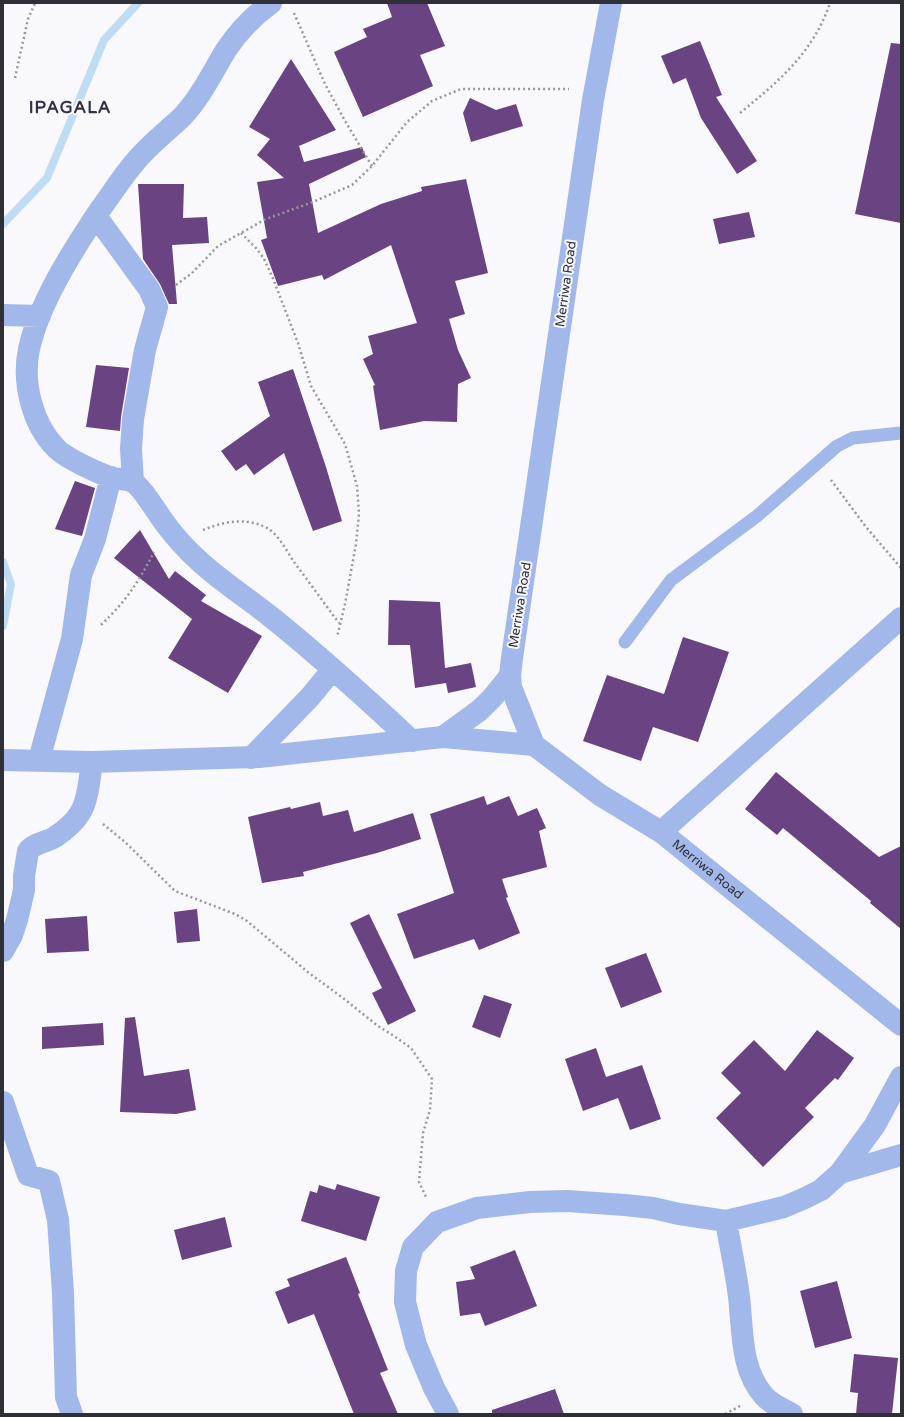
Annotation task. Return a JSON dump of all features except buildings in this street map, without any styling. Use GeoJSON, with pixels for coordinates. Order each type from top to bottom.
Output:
{"type":"FeatureCollection","features":[{"type":"Feature","properties":{"kind":"street"},"geometry":{"type":"LineString","coordinates":[[271,3],[258,12],[238,34],[226,50],[209,81],[192,106],[135,162],[96,216],[78,244],[40,316],[29,350],[28,379],[30,393],[41,429],[56,448],[64,454],[111,477],[133,482],[145,495],[173,534],[209,569],[265,612],[333,669],[412,741]]}},
{"type":"Feature","properties":{"kind":"street","name":"Merriwa Road"},"geometry":{"type":"LineString","coordinates":[[611,3],[568,268],[510,676],[514,698],[534,745],[600,795],[662,832],[901,1025]]}},
{"type":"Feature","properties":{"kind":"street"},"geometry":{"type":"LineString","coordinates":[[96,216],[149,289],[155,302],[156,312],[145,350],[132,419],[131,449],[133,482]]}},
{"type":"Feature","properties":{"kind":"street"},"geometry":{"type":"LineString","coordinates":[[3,315],[40,316]]}},
{"type":"Feature","properties":{"kind":"street"},"geometry":{"type":"LineString","coordinates":[[36,760],[72,639],[81,575],[95,539],[111,477]]}},
{"type":"Feature","properties":{"kind":"street"},"geometry":{"type":"LineString","coordinates":[[662,832],[901,618]]}},
{"type":"Feature","properties":{"kind":"street"},"geometry":{"type":"LineString","coordinates":[[250,758],[310,697],[333,669]]}},
{"type":"Feature","properties":{"kind":"street"},"geometry":{"type":"LineString","coordinates":[[443,738],[480,710],[510,676]]}},
{"type":"Feature","properties":{"kind":"street"},"geometry":{"type":"LineString","coordinates":[[3,760],[92,762],[250,758],[443,738],[534,745]]}},
{"type":"Feature","properties":{"kind":"street"},"geometry":{"type":"LineString","coordinates":[[3,951],[12,936],[17,920],[24,890],[24,876],[28,851],[55,837],[77,818],[83,807],[92,762]]}},
{"type":"Feature","properties":{"kind":"street"},"geometry":{"type":"LineString","coordinates":[[448,1414],[434,1388],[416,1345],[405,1302],[406,1271],[413,1247],[437,1222],[477,1208],[530,1202],[567,1201],[653,1208],[679,1214],[726,1221],[784,1207],[821,1190],[840,1173],[875,1125],[901,1078]]}},
{"type":"Feature","properties":{"kind":"street"},"geometry":{"type":"LineString","coordinates":[[3,1102],[28,1175],[49,1181],[58,1220],[63,1293],[66,1398],[72,1414]]}},
{"type":"Feature","properties":{"kind":"street"},"geometry":{"type":"LineString","coordinates":[[840,1173],[901,1155]]}},
{"type":"Feature","properties":{"kind":"street"},"geometry":{"type":"LineString","coordinates":[[726,1221],[739,1296],[746,1361],[757,1386],[764,1397],[792,1414]]}},
{"type":"Feature","properties":{"kind":"lane"},"geometry":{"type":"LineString","coordinates":[[625,642],[671,580],[757,516],[837,446],[853,438],[901,432]]}},
{"type":"Feature","properties":{"kind":"path"},"geometry":{"type":"LineString","coordinates":[[15,78],[28,19],[35,3]]}},
{"type":"Feature","properties":{"kind":"path"},"geometry":{"type":"LineString","coordinates":[[740,113],[773,86],[794,66],[810,44],[830,3]]}},
{"type":"Feature","properties":{"kind":"path"},"geometry":{"type":"LineString","coordinates":[[294,10],[325,84],[372,166]]}},
{"type":"Feature","properties":{"kind":"path"},"geometry":{"type":"LineString","coordinates":[[155,302],[192,272],[218,246],[266,219],[313,202],[352,185],[372,166],[407,122],[432,101],[461,90],[596,89]]}},
{"type":"Feature","properties":{"kind":"path"},"geometry":{"type":"LineString","coordinates":[[241,233],[252,243],[260,254],[272,276],[298,343],[311,386],[341,436],[348,452],[357,486],[359,514],[356,544],[345,604],[339,624],[333,669]]}},
{"type":"Feature","properties":{"kind":"path"},"geometry":{"type":"LineString","coordinates":[[818,462],[866,527],[901,568]]}},
{"type":"Feature","properties":{"kind":"path"},"geometry":{"type":"LineString","coordinates":[[98,628],[117,610],[173,534],[197,532],[226,522],[245,521],[266,528],[279,541],[339,624]]}},
{"type":"Feature","properties":{"kind":"path"},"geometry":{"type":"LineString","coordinates":[[83,807],[125,842],[175,891],[235,914],[244,919],[309,973],[378,1026],[411,1048],[432,1079],[430,1110],[423,1133],[419,1182],[437,1222]]}},
{"type":"Feature","properties":{"kind":"waterway"},"geometry":{"type":"LineString","coordinates":[[3,224],[47,178],[104,40],[138,3]]}},
{"type":"Feature","properties":{"kind":"waterway"},"geometry":{"type":"LineString","coordinates":[[3,562],[11,584],[3,626]]}},
{"type":"Feature","properties":{"kind":"district","name":"IPAGALA"},"geometry":{"type":"Point","coordinates":[70,107]}}]}
